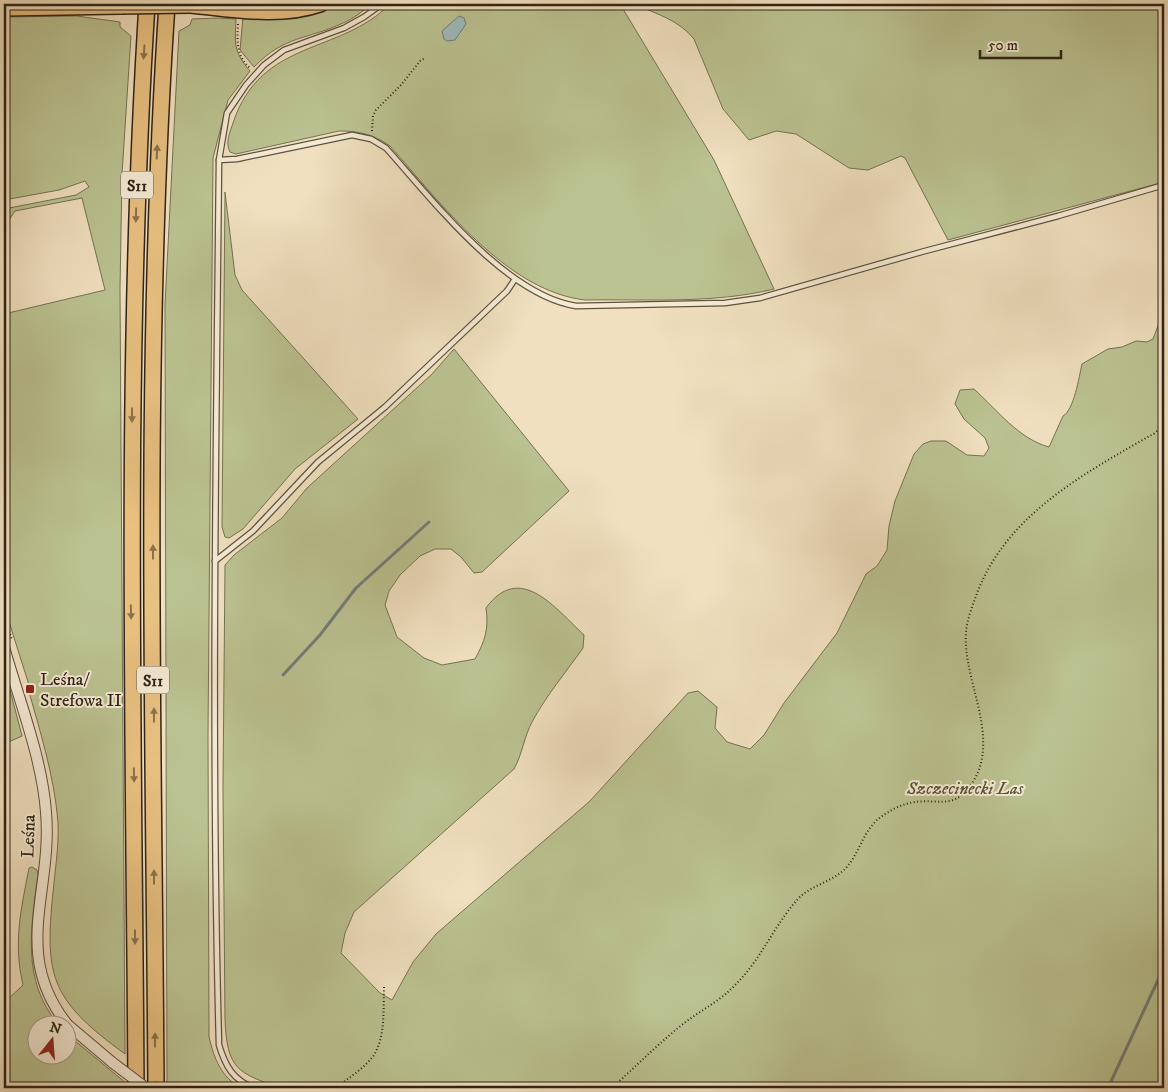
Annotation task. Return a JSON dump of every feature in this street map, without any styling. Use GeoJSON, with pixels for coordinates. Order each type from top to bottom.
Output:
{"type":"FeatureCollection","features":[{"type":"Feature","properties":{"kind":"highway","name":"S11"},"geometry":{"type":"LineString","coordinates":[[136,1088],[130,572],[132,386],[138,147],[147,4]]}},
{"type":"Feature","properties":{"kind":"highway","name":"S11"},"geometry":{"type":"LineString","coordinates":[[156,1088],[152,370],[157,148],[167,4]]}},
{"type":"Feature","properties":{"kind":"highway"},"geometry":{"type":"LineString","coordinates":[[4,8],[198,4],[253,11],[279,11],[310,8],[320,4]]}},
{"type":"Feature","properties":{"kind":"street","name":"Leśna"},"geometry":{"type":"LineString","coordinates":[[4,647],[40,775],[46,812],[47,841],[37,929],[37,951],[40,972],[59,1014]]}},
{"type":"Feature","properties":{"kind":"street","name":"Leśna"},"geometry":{"type":"LineString","coordinates":[[78,1034],[146,1088]]}},
{"type":"Feature","properties":{"kind":"lane"},"geometry":{"type":"LineString","coordinates":[[255,1088],[236,1078],[224,1064],[219,1044],[215,888],[215,561],[219,160],[227,113],[264,65],[284,50],[344,28],[364,18],[382,4]]}},
{"type":"Feature","properties":{"kind":"lane"},"geometry":{"type":"LineString","coordinates":[[219,160],[237,159],[352,135],[371,139],[386,148],[476,244],[515,279],[553,300],[576,306],[743,301],[1058,216],[1164,185]]}},
{"type":"Feature","properties":{"kind":"lane"},"geometry":{"type":"LineString","coordinates":[[215,561],[252,531],[318,462],[385,407],[428,368],[507,291],[515,279]]}},
{"type":"Feature","properties":{"kind":"path"},"geometry":{"type":"LineString","coordinates":[[239,17],[237,48],[244,63],[256,74]]}},
{"type":"Feature","properties":{"kind":"path"},"geometry":{"type":"LineString","coordinates":[[371,139],[372,116],[376,110],[402,85],[420,60],[426,58]]}},
{"type":"Feature","properties":{"kind":"path"},"geometry":{"type":"LineString","coordinates":[[612,1088],[679,1027],[721,999],[735,986],[748,972],[768,938],[799,897],[841,874],[851,862],[867,832],[878,819],[901,805],[916,802],[946,803],[956,800],[966,791],[976,777],[984,742],[966,653],[966,630],[982,580],[994,557],[1024,522],[1061,489],[1155,433],[1164,424]]}},
{"type":"Feature","properties":{"kind":"path"},"geometry":{"type":"LineString","coordinates":[[336,1088],[367,1062],[377,1049],[382,1027],[384,987]]}},
{"type":"Feature","properties":{"kind":"green space"},"geometry":{"type":"Polygon","coordinates":[[[334,4],[372,4],[347,21],[286,43],[254,67],[240,50],[243,17],[314,13],[334,4]]]}},
{"type":"Feature","properties":{"kind":"green space"},"geometry":{"type":"Polygon","coordinates":[[[390,4],[620,4],[714,160],[774,289],[728,297],[680,300],[585,300],[556,293],[528,280],[477,241],[430,192],[390,146],[372,136],[339,131],[236,154],[230,152],[228,141],[233,123],[246,96],[262,76],[282,61],[348,32],[370,20],[390,4]]]}},
{"type":"Feature","properties":{"kind":"green space"},"geometry":{"type":"Polygon","coordinates":[[[633,4],[1164,4],[1164,182],[948,240],[905,158],[901,156],[868,170],[849,168],[796,134],[776,131],[749,140],[723,109],[694,39],[674,22],[633,4]]]}},
{"type":"Feature","properties":{"kind":"green space"},"geometry":{"type":"Polygon","coordinates":[[[77,16],[120,22],[120,27],[131,36],[122,174],[120,289],[125,1054],[80,1017],[66,1000],[57,982],[52,963],[50,941],[58,837],[56,805],[46,753],[27,685],[29,685],[4,606],[4,314],[105,290],[82,198],[15,211],[7,223],[4,223],[4,209],[76,195],[89,187],[85,181],[59,190],[4,200],[4,17],[77,16]]]}},
{"type":"Feature","properties":{"kind":"green space"},"geometry":{"type":"Polygon","coordinates":[[[192,19],[236,19],[236,47],[240,58],[250,71],[228,100],[213,158],[208,734],[209,1037],[213,1052],[223,1073],[241,1088],[170,1088],[167,1086],[165,305],[179,31],[190,25],[192,19]]]}},
{"type":"Feature","properties":{"kind":"green space"},"geometry":{"type":"Polygon","coordinates":[[[225,192],[235,275],[242,290],[358,419],[295,469],[243,529],[229,538],[225,537],[222,527],[225,192]]]}},
{"type":"Feature","properties":{"kind":"green space","name":"Szczecinecki Las"},"geometry":{"type":"Polygon","coordinates":[[[1164,310],[1164,1088],[281,1088],[254,1078],[237,1067],[228,1049],[225,1019],[223,787],[225,565],[234,555],[282,518],[307,488],[432,374],[454,349],[569,491],[482,572],[474,573],[461,557],[451,549],[435,549],[420,556],[400,575],[389,591],[385,605],[397,637],[424,658],[442,665],[475,659],[485,635],[487,622],[486,608],[499,595],[512,589],[525,589],[537,594],[550,603],[584,635],[583,648],[550,693],[532,722],[514,769],[354,912],[345,933],[341,953],[380,993],[392,1000],[413,962],[436,934],[590,801],[688,693],[698,691],[717,707],[715,728],[727,742],[750,749],[764,735],[784,703],[837,633],[866,574],[877,566],[887,550],[889,526],[895,501],[914,454],[923,444],[931,441],[946,441],[967,455],[984,456],[989,448],[985,438],[964,419],[955,404],[960,390],[974,389],[1018,431],[1028,438],[1049,447],[1063,416],[1067,413],[1073,400],[1082,364],[1108,349],[1122,347],[1136,341],[1147,342],[1153,339],[1164,310]]]}},
{"type":"Feature","properties":{"kind":"green space"},"geometry":{"type":"Polygon","coordinates":[[[4,667],[22,736],[4,744],[4,667]]]}},
{"type":"Feature","properties":{"kind":"green space"},"geometry":{"type":"Polygon","coordinates":[[[32,867],[37,870],[38,874],[31,933],[34,971],[38,989],[51,1014],[28,1014],[28,1064],[78,1064],[78,1043],[126,1083],[126,1088],[75,1086],[74,1088],[4,1088],[4,1003],[23,985],[18,940],[29,868],[32,867]]]}},
{"type":"Feature","properties":{"kind":"water"},"geometry":{"type":"Polygon","coordinates":[[[459,16],[464,18],[466,24],[455,40],[447,41],[444,39],[442,31],[459,16]]]}},
{"type":"Feature","properties":{"kind":"waterway"},"geometry":{"type":"LineString","coordinates":[[283,675],[320,635],[356,588],[429,522]]}},
{"type":"Feature","properties":{"kind":"waterway"},"geometry":{"type":"LineString","coordinates":[[1108,1088],[1164,967]]}},
{"type":"Feature","properties":{"kind":"place","name":"Leśna/ Strefowa II"},"geometry":{"type":"Point","coordinates":[30,689]}}]}
